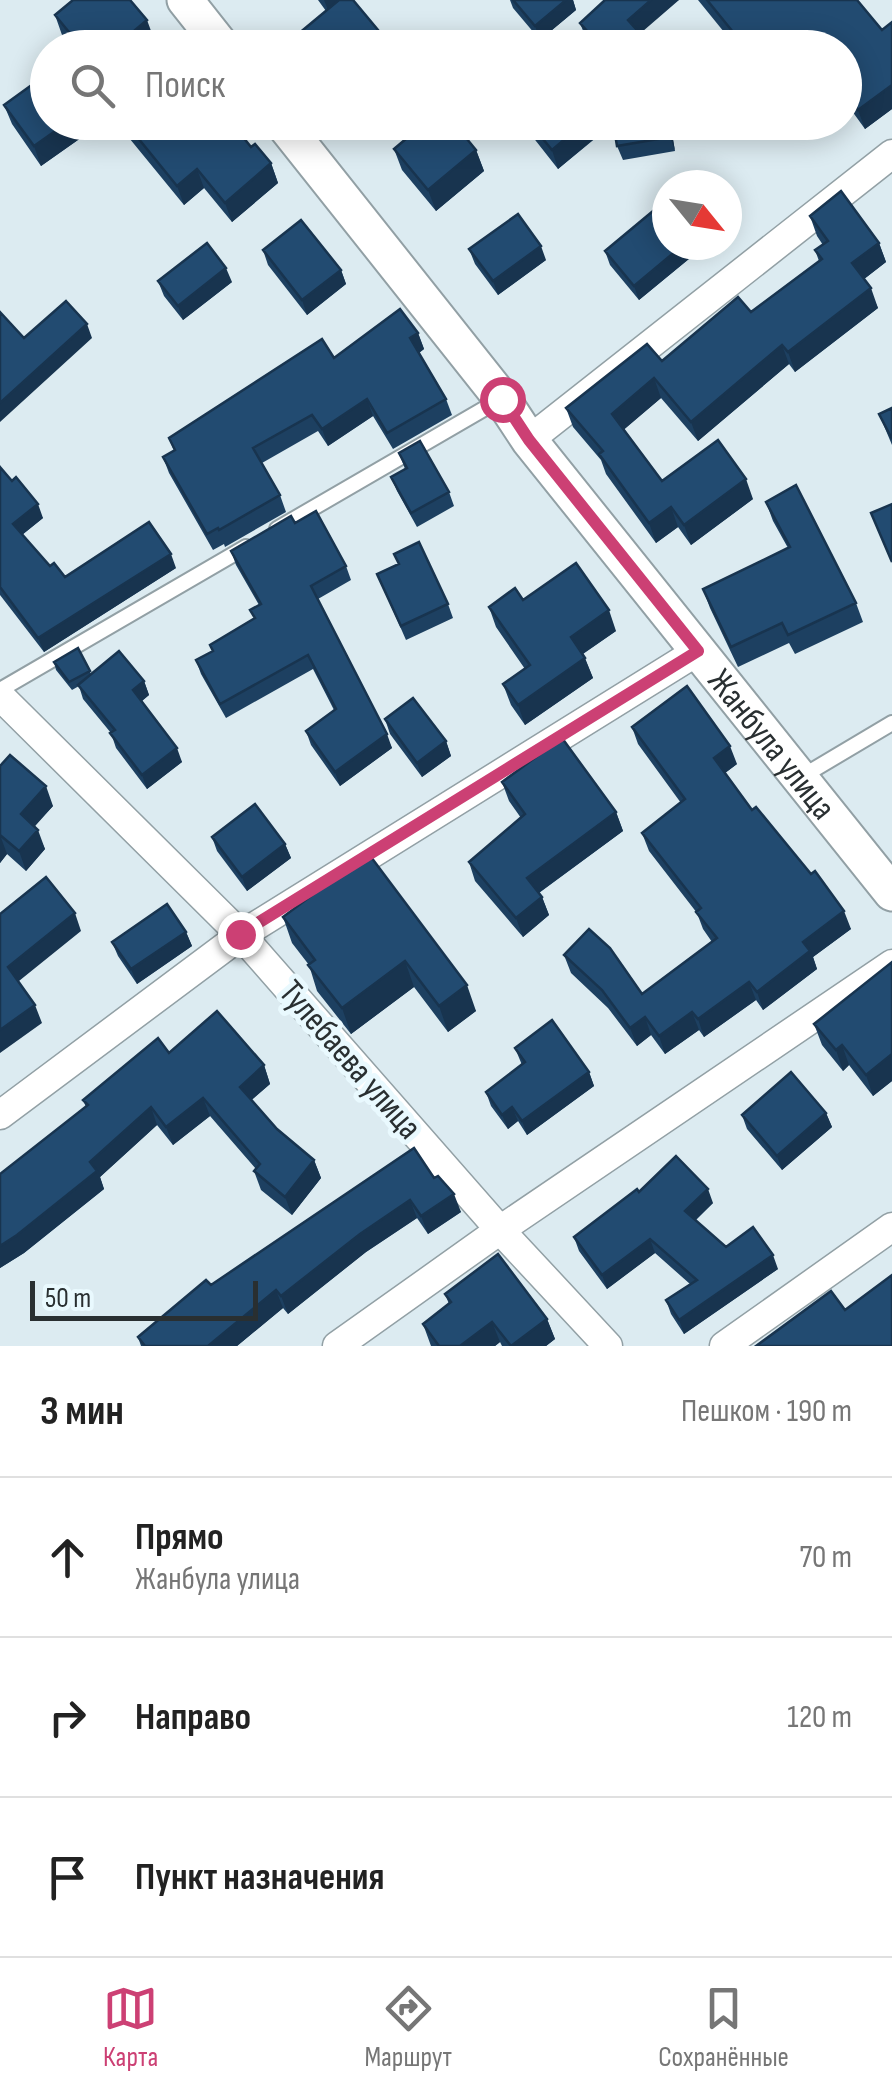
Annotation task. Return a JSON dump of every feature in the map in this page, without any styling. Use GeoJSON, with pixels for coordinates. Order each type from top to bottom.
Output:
{"type":"FeatureCollection","features":[{"type":"Feature","properties":{"kind":"street"},"geometry":{"type":"LineString","coordinates":[[186,0],[209,30]]}},
{"type":"Feature","properties":{"kind":"street","name":"Жанбула улица"},"geometry":{"type":"LineString","coordinates":[[296,140],[502,399],[529,440],[892,893]]}},
{"type":"Feature","properties":{"kind":"street"},"geometry":{"type":"LineString","coordinates":[[529,440],[892,154]]}},
{"type":"Feature","properties":{"kind":"street"},"geometry":{"type":"LineString","coordinates":[[0,1115],[240,934],[698,651]]}},
{"type":"Feature","properties":{"kind":"street","name":"Тулебаева улица"},"geometry":{"type":"LineString","coordinates":[[0,693],[240,934],[500,1230],[608,1346]]}},
{"type":"Feature","properties":{"kind":"street"},"geometry":{"type":"LineString","coordinates":[[337,1346],[500,1230],[892,964]]}},
{"type":"Feature","properties":{"kind":"street"},"geometry":{"type":"LineString","coordinates":[[724,1346],[892,1227]]}},
{"type":"Feature","properties":{"kind":"lane"},"geometry":{"type":"LineString","coordinates":[[0,693],[502,399]]}},
{"type":"Feature","properties":{"kind":"lane"},"geometry":{"type":"LineString","coordinates":[[800,778],[892,723]]}},
{"type":"Feature","properties":{"kind":"building"},"geometry":{"type":"Polygon","coordinates":[[[73,0],[130,0],[147,20],[135,30],[67,30],[55,15],[73,0]]]}},
{"type":"Feature","properties":{"kind":"building"},"geometry":{"type":"Polygon","coordinates":[[[339,0],[353,0],[378,30],[303,30],[339,0]]]}},
{"type":"Feature","properties":{"kind":"building"},"geometry":{"type":"Polygon","coordinates":[[[513,0],[566,0],[535,26],[513,0]]]}},
{"type":"Feature","properties":{"kind":"building"},"geometry":{"type":"Polygon","coordinates":[[[605,0],[651,0],[628,20],[637,30],[586,30],[580,23],[605,0]]]}},
{"type":"Feature","properties":{"kind":"building"},"geometry":{"type":"Polygon","coordinates":[[[707,0],[857,0],[882,30],[892,22],[892,85],[862,107],[862,30],[731,30],[707,0]]]}},
{"type":"Feature","properties":{"kind":"building"},"geometry":{"type":"Polygon","coordinates":[[[30,86],[30,140],[42,140],[34,146],[4,105],[30,86]]]}},
{"type":"Feature","properties":{"kind":"building"},"geometry":{"type":"Polygon","coordinates":[[[140,140],[245,140],[251,147],[255,144],[271,163],[225,203],[197,169],[177,186],[140,140]]]}},
{"type":"Feature","properties":{"kind":"building"},"geometry":{"type":"Polygon","coordinates":[[[405,140],[468,140],[476,150],[428,190],[394,149],[405,140]]]}},
{"type":"Feature","properties":{"kind":"building"},"geometry":{"type":"Polygon","coordinates":[[[544,140],[564,140],[552,150],[544,140]]]}},
{"type":"Feature","properties":{"kind":"building"},"geometry":{"type":"Polygon","coordinates":[[[616,140],[652,140],[617,146],[616,140]]]}},
{"type":"Feature","properties":{"kind":"building"},"geometry":{"type":"Polygon","coordinates":[[[841,191],[879,243],[852,263],[871,288],[788,352],[782,345],[691,422],[654,378],[612,414],[662,481],[718,440],[746,479],[684,525],[671,507],[649,523],[599,454],[603,451],[566,408],[647,344],[662,361],[738,297],[751,312],[822,259],[815,250],[828,241],[810,216],[841,191]]]}},
{"type":"Feature","properties":{"kind":"building"},"geometry":{"type":"Polygon","coordinates":[[[652,212],[652,260],[665,260],[634,286],[605,251],[652,212]]]}},
{"type":"Feature","properties":{"kind":"building"},"geometry":{"type":"Polygon","coordinates":[[[518,214],[541,246],[493,281],[469,249],[518,214]]]}},
{"type":"Feature","properties":{"kind":"building"},"geometry":{"type":"Polygon","coordinates":[[[301,220],[341,270],[302,300],[263,250],[301,220]]]}},
{"type":"Feature","properties":{"kind":"building"},"geometry":{"type":"Polygon","coordinates":[[[207,243],[226,268],[178,306],[158,281],[207,243]]]}},
{"type":"Feature","properties":{"kind":"building"},"geometry":{"type":"Polygon","coordinates":[[[66,301],[87,324],[0,403],[0,312],[24,338],[66,301]]]}},
{"type":"Feature","properties":{"kind":"building"},"geometry":{"type":"Polygon","coordinates":[[[400,309],[418,333],[410,338],[446,399],[387,433],[367,399],[322,429],[312,415],[253,448],[280,495],[207,534],[163,457],[175,450],[169,438],[322,339],[334,358],[400,309]]]}},
{"type":"Feature","properties":{"kind":"building"},"geometry":{"type":"Polygon","coordinates":[[[892,408],[892,439],[879,414],[892,408]]]}},
{"type":"Feature","properties":{"kind":"building"},"geometry":{"type":"Polygon","coordinates":[[[420,441],[449,492],[411,513],[391,477],[407,468],[399,453],[420,441]]]}},
{"type":"Feature","properties":{"kind":"building"},"geometry":{"type":"Polygon","coordinates":[[[0,467],[12,481],[16,477],[38,504],[13,524],[50,566],[54,563],[65,577],[149,522],[171,554],[38,638],[0,587],[0,467]]]}},
{"type":"Feature","properties":{"kind":"building"},"geometry":{"type":"Polygon","coordinates":[[[796,485],[856,603],[788,635],[782,623],[731,647],[703,589],[790,547],[766,502],[796,485]]]}},
{"type":"Feature","properties":{"kind":"building"},"geometry":{"type":"Polygon","coordinates":[[[892,504],[892,562],[871,513],[892,504]]]}},
{"type":"Feature","properties":{"kind":"building"},"geometry":{"type":"Polygon","coordinates":[[[316,511],[346,566],[311,586],[387,734],[335,772],[306,731],[336,709],[308,655],[220,704],[196,660],[213,651],[210,645],[255,618],[250,610],[261,604],[231,551],[291,516],[295,523],[316,511]]]}},
{"type":"Feature","properties":{"kind":"building"},"geometry":{"type":"Polygon","coordinates":[[[419,542],[448,604],[401,626],[377,574],[399,564],[394,554],[419,542]]]}},
{"type":"Feature","properties":{"kind":"building"},"geometry":{"type":"Polygon","coordinates":[[[576,563],[609,610],[571,637],[585,658],[518,705],[503,684],[530,665],[489,607],[515,588],[523,600],[576,563]]]}},
{"type":"Feature","properties":{"kind":"building"},"geometry":{"type":"Polygon","coordinates":[[[78,648],[90,671],[69,682],[54,662],[78,648]]]}},
{"type":"Feature","properties":{"kind":"building"},"geometry":{"type":"Polygon","coordinates":[[[119,651],[144,681],[133,690],[177,748],[142,775],[110,733],[115,730],[78,685],[119,651]]]}},
{"type":"Feature","properties":{"kind":"building"},"geometry":{"type":"Polygon","coordinates":[[[687,686],[730,746],[714,758],[752,810],[756,807],[811,874],[815,871],[844,911],[803,942],[810,951],[757,992],[749,982],[698,1019],[692,1012],[659,1036],[645,1017],[630,1028],[602,990],[564,955],[589,929],[610,948],[642,994],[717,938],[696,912],[701,908],[642,833],[685,799],[632,727],[687,686]]]}},
{"type":"Feature","properties":{"kind":"building"},"geometry":{"type":"Polygon","coordinates":[[[413,698],[446,741],[417,763],[385,719],[413,698]]]}},
{"type":"Feature","properties":{"kind":"building"},"geometry":{"type":"Polygon","coordinates":[[[562,738],[616,812],[527,878],[542,897],[516,918],[469,862],[525,814],[502,782],[562,738]]]}},
{"type":"Feature","properties":{"kind":"building"},"geometry":{"type":"Polygon","coordinates":[[[10,755],[46,786],[21,814],[38,830],[19,851],[0,835],[0,766],[10,755]]]}},
{"type":"Feature","properties":{"kind":"building"},"geometry":{"type":"Polygon","coordinates":[[[255,804],[285,844],[242,877],[212,837],[255,804]]]}},
{"type":"Feature","properties":{"kind":"building"},"geometry":{"type":"Polygon","coordinates":[[[368,853],[467,985],[439,1006],[405,961],[342,1008],[308,965],[315,960],[283,917],[368,853]]]}},
{"type":"Feature","properties":{"kind":"building"},"geometry":{"type":"Polygon","coordinates":[[[46,877],[75,913],[8,967],[35,1005],[0,1030],[0,914],[46,877]]]}},
{"type":"Feature","properties":{"kind":"building"},"geometry":{"type":"Polygon","coordinates":[[[167,904],[186,932],[131,969],[112,942],[167,904]]]}},
{"type":"Feature","properties":{"kind":"building"},"geometry":{"type":"Polygon","coordinates":[[[892,962],[892,1054],[866,1075],[842,1045],[836,1050],[814,1024],[892,962]]]}},
{"type":"Feature","properties":{"kind":"building"},"geometry":{"type":"Polygon","coordinates":[[[217,1011],[264,1065],[240,1087],[277,1129],[314,1160],[285,1197],[254,1171],[260,1164],[203,1098],[166,1127],[151,1107],[90,1162],[97,1171],[0,1246],[0,1174],[88,1105],[83,1100],[158,1038],[169,1053],[217,1011]]]}},
{"type":"Feature","properties":{"kind":"building"},"geometry":{"type":"Polygon","coordinates":[[[552,1020],[589,1072],[522,1121],[512,1107],[502,1115],[486,1092],[525,1062],[515,1048],[552,1020]]]}},
{"type":"Feature","properties":{"kind":"building"},"geometry":{"type":"Polygon","coordinates":[[[791,1072],[826,1113],[777,1156],[742,1115],[791,1072]]]}},
{"type":"Feature","properties":{"kind":"building"},"geometry":{"type":"Polygon","coordinates":[[[414,1148],[434,1178],[438,1176],[454,1194],[421,1216],[410,1200],[281,1296],[276,1290],[208,1346],[145,1346],[138,1337],[206,1280],[211,1285],[414,1148]]]}},
{"type":"Feature","properties":{"kind":"building"},"geometry":{"type":"Polygon","coordinates":[[[676,1156],[708,1189],[685,1211],[726,1247],[753,1227],[773,1255],[679,1320],[666,1300],[697,1280],[650,1239],[602,1275],[574,1237],[637,1189],[639,1192],[676,1156]]]}},
{"type":"Feature","properties":{"kind":"building"},"geometry":{"type":"Polygon","coordinates":[[[498,1254],[547,1319],[511,1346],[492,1322],[460,1346],[439,1346],[423,1324],[451,1302],[445,1294],[498,1254]]]}},
{"type":"Feature","properties":{"kind":"building"},"geometry":{"type":"Polygon","coordinates":[[[892,1275],[892,1346],[756,1346],[831,1291],[845,1310],[892,1275]]]}},
{"type":"Feature","properties":{"kind":"route"},"geometry":{"type":"LineString","coordinates":[[240,934],[698,651],[529,440],[502,399]]}}]}
